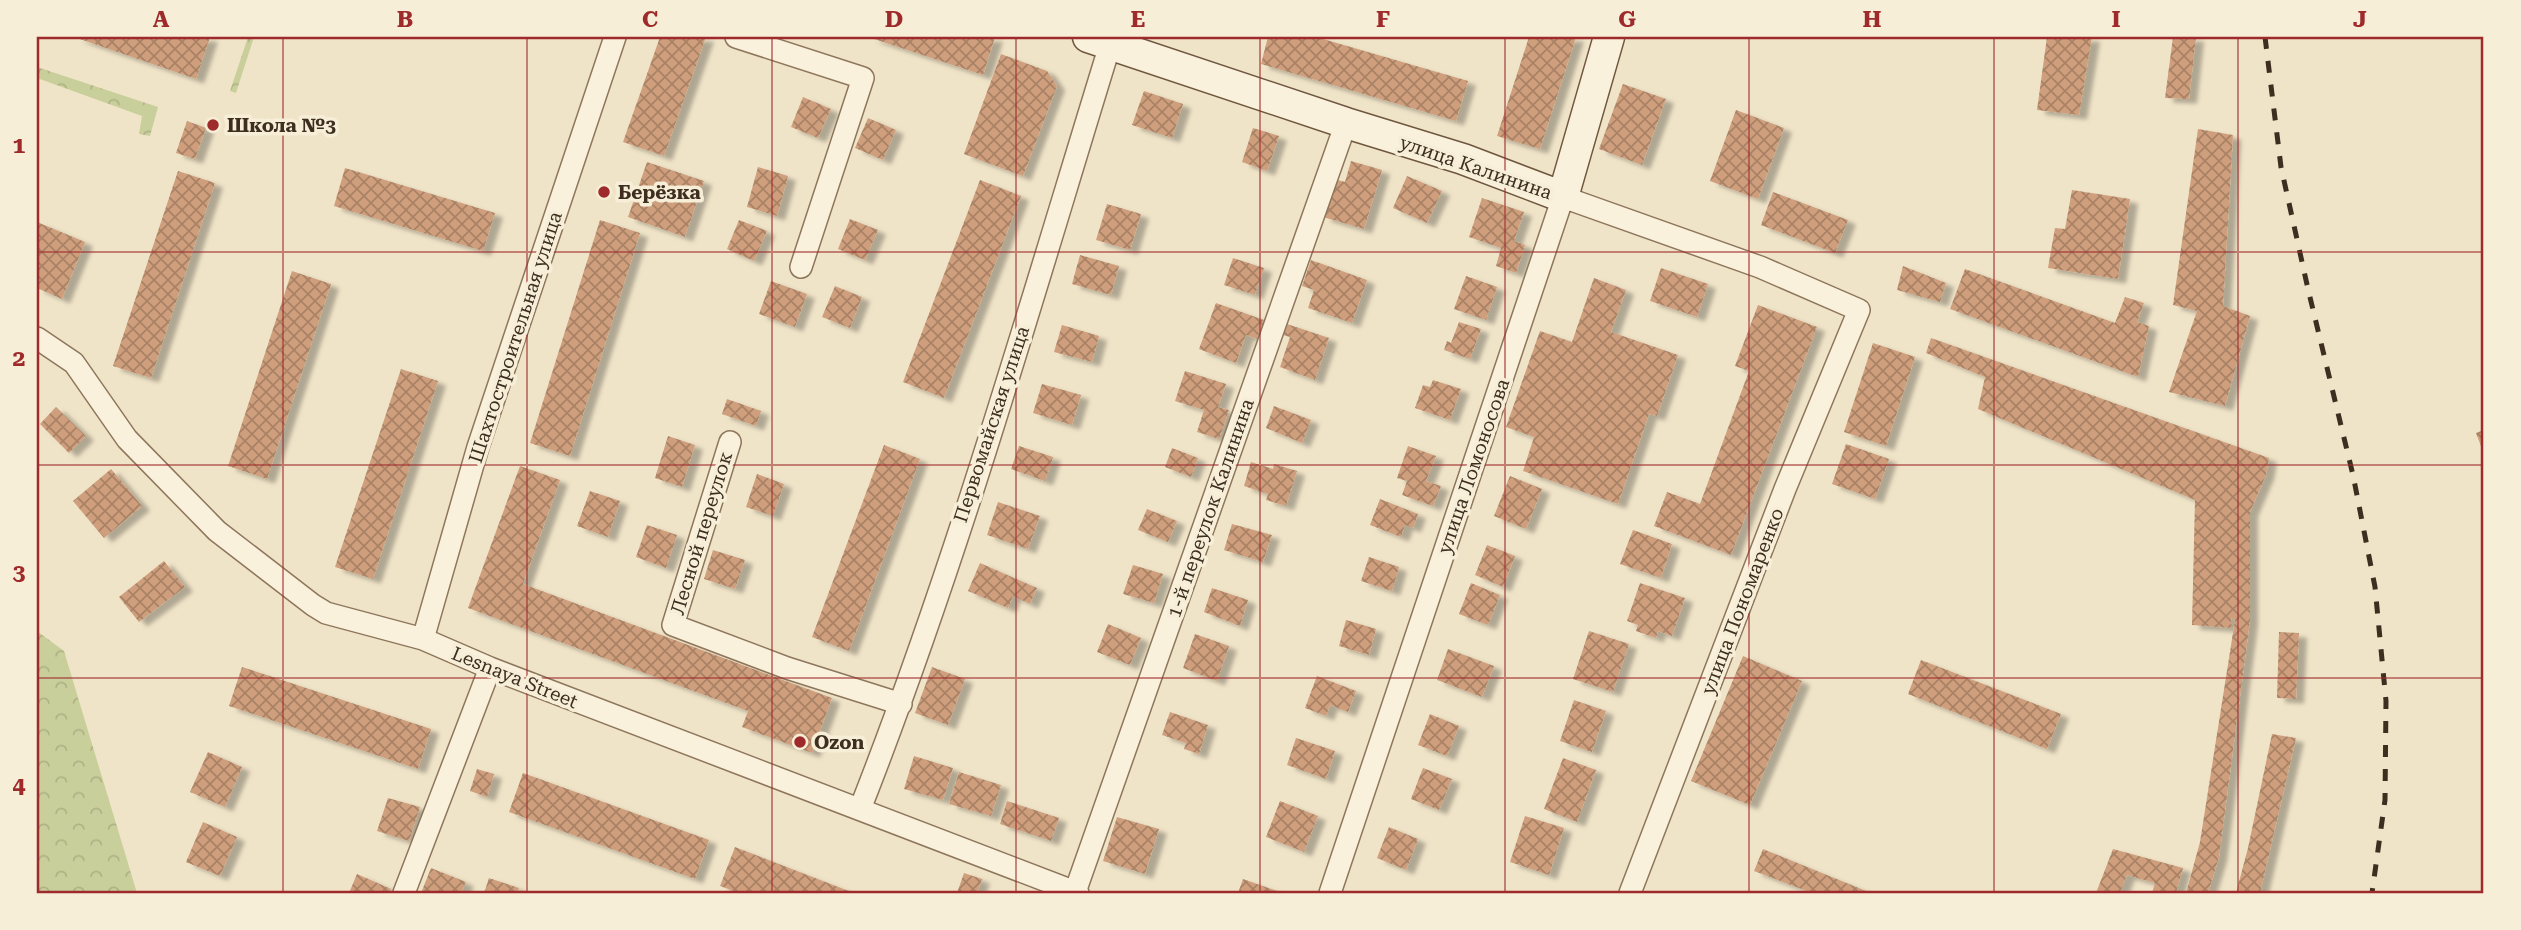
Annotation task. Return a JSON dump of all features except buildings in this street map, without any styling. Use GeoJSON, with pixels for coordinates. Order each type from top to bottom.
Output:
{"type":"FeatureCollection","features":[{"type":"Feature","properties":{"kind":"street","name":"Шахтостроительная улица"},"geometry":{"type":"LineString","coordinates":[[423,639],[481,436],[615,37]]}},
{"type":"Feature","properties":{"kind":"street"},"geometry":{"type":"LineString","coordinates":[[736,37],[863,78],[801,267]]}},
{"type":"Feature","properties":{"kind":"street","name":"улица Ломоносова"},"geometry":{"type":"LineString","coordinates":[[1330,893],[1563,197],[1609,37]]}},
{"type":"Feature","properties":{"kind":"street","name":"улица Калинина"},"geometry":{"type":"LineString","coordinates":[[1104,40],[1346,124],[1463,159],[1760,267],[1859,310]]}},
{"type":"Feature","properties":{"kind":"street","name":"Первомайская улица"},"geometry":{"type":"LineString","coordinates":[[860,809],[901,704],[982,456],[1104,40]]}},
{"type":"Feature","properties":{"kind":"street","name":"1-й переулок Калинина"},"geometry":{"type":"LineString","coordinates":[[1076,893],[1346,124]]}},
{"type":"Feature","properties":{"kind":"street","name":"улица Пономаренко"},"geometry":{"type":"LineString","coordinates":[[1630,893],[1785,489],[1859,310]]}},
{"type":"Feature","properties":{"kind":"street","name":"Lesnaya Street"},"geometry":{"type":"LineString","coordinates":[[37,338],[75,363],[127,439],[217,531],[326,613],[423,639],[490,668],[1076,893]]}},
{"type":"Feature","properties":{"kind":"street","name":"Лесной переулок"},"geometry":{"type":"LineString","coordinates":[[730,442],[673,625],[787,668],[901,704]]}},
{"type":"Feature","properties":{"kind":"street"},"geometry":{"type":"LineString","coordinates":[[404,893],[490,668]]}},
{"type":"Feature","properties":{"kind":"green space"},"geometry":{"type":"Polygon","coordinates":[[[248,37],[254,37],[236,93],[230,91],[248,37]]]}},
{"type":"Feature","properties":{"kind":"green space"},"geometry":{"type":"Polygon","coordinates":[[[37,67],[158,107],[150,136],[139,134],[142,116],[37,78],[37,67]]]}},
{"type":"Feature","properties":{"kind":"green space"},"geometry":{"type":"Polygon","coordinates":[[[37,631],[64,651],[137,893],[37,893],[37,631]]]}},
{"type":"Feature","properties":{"kind":"railway"},"geometry":{"type":"LineString","coordinates":[[2265,37],[2281,167],[2353,475],[2375,587],[2386,701],[2385,800],[2372,893]]}},
{"type":"Feature","properties":{"kind":"place","name":"Школа №3"},"geometry":{"type":"Point","coordinates":[213,125]}},
{"type":"Feature","properties":{"kind":"place","name":"Берёзка"},"geometry":{"type":"Point","coordinates":[604,192]}},
{"type":"Feature","properties":{"kind":"place","name":"Ozon"},"geometry":{"type":"Point","coordinates":[800,742]}}]}
